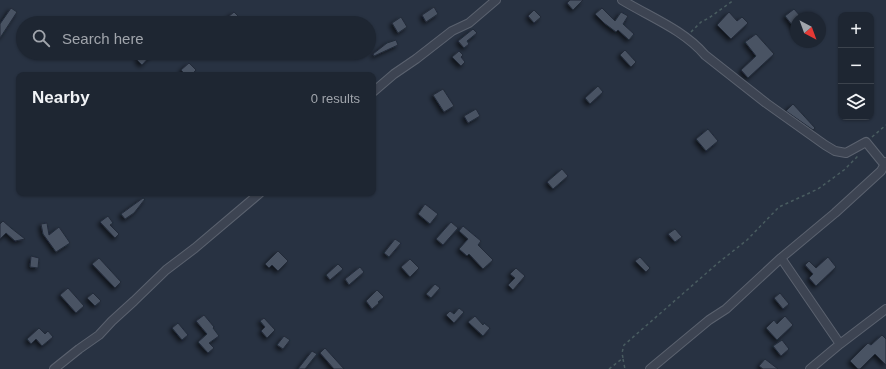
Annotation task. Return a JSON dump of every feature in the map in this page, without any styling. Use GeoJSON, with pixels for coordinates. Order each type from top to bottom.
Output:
{"type":"FeatureCollection","features":[{"type":"Feature","properties":{"kind":"street"},"geometry":{"type":"LineString","coordinates":[[376,89],[394,74],[421,56],[452,32],[469,23],[496,0]]}},
{"type":"Feature","properties":{"kind":"street"},"geometry":{"type":"LineString","coordinates":[[622,0],[657,19],[684,37],[766,103],[825,145],[836,151],[846,153],[868,146],[884,167],[835,213],[781,258],[726,309],[709,320],[650,369]]}},
{"type":"Feature","properties":{"kind":"street"},"geometry":{"type":"LineString","coordinates":[[54,369],[99,335],[166,270],[201,243],[256,196]]}},
{"type":"Feature","properties":{"kind":"street"},"geometry":{"type":"LineString","coordinates":[[781,258],[840,344]]}},
{"type":"Feature","properties":{"kind":"street"},"geometry":{"type":"LineString","coordinates":[[810,369],[840,344],[885,312]]}},
{"type":"Feature","properties":{"kind":"path"},"geometry":{"type":"LineString","coordinates":[[684,37],[694,30],[701,22],[734,0]]}},
{"type":"Feature","properties":{"kind":"path"},"geometry":{"type":"LineString","coordinates":[[609,369],[622,358],[624,344],[747,240],[779,207],[818,190],[844,170],[886,125]]}},
{"type":"Feature","properties":{"kind":"path"},"geometry":{"type":"LineString","coordinates":[[622,353],[625,369]]}},
{"type":"Feature","properties":{"kind":"building"},"geometry":{"type":"Polygon","coordinates":[[[570,0],[583,0],[573,10],[567,3],[570,0]]]}},
{"type":"Feature","properties":{"kind":"building"},"geometry":{"type":"Polygon","coordinates":[[[434,7],[438,14],[426,22],[422,15],[434,7]]]}},
{"type":"Feature","properties":{"kind":"building"},"geometry":{"type":"Polygon","coordinates":[[[11,8],[17,12],[0,38],[0,24],[11,8]]]}},
{"type":"Feature","properties":{"kind":"building"},"geometry":{"type":"Polygon","coordinates":[[[602,8],[615,21],[621,12],[628,16],[623,24],[634,34],[629,40],[618,30],[616,32],[604,23],[595,14],[602,8]]]}},
{"type":"Feature","properties":{"kind":"building"},"geometry":{"type":"Polygon","coordinates":[[[534,10],[541,17],[534,23],[528,16],[534,10]]]}},
{"type":"Feature","properties":{"kind":"building"},"geometry":{"type":"Polygon","coordinates":[[[234,12],[238,16],[229,16],[234,12]]]}},
{"type":"Feature","properties":{"kind":"building"},"geometry":{"type":"Polygon","coordinates":[[[729,12],[737,21],[742,17],[748,23],[731,39],[717,25],[729,12]]]}},
{"type":"Feature","properties":{"kind":"building"},"geometry":{"type":"Polygon","coordinates":[[[790,12],[790,22],[785,16],[790,12]]]}},
{"type":"Feature","properties":{"kind":"building"},"geometry":{"type":"Polygon","coordinates":[[[401,17],[407,27],[398,33],[392,23],[401,17]]]}},
{"type":"Feature","properties":{"kind":"building"},"geometry":{"type":"Polygon","coordinates":[[[473,29],[477,33],[467,41],[469,44],[464,48],[458,41],[473,29]]]}},
{"type":"Feature","properties":{"kind":"building"},"geometry":{"type":"Polygon","coordinates":[[[756,34],[774,54],[748,78],[741,70],[756,56],[745,42],[756,34]]]}},
{"type":"Feature","properties":{"kind":"building"},"geometry":{"type":"Polygon","coordinates":[[[396,40],[398,45],[376,55],[376,52],[387,43],[396,40]]]}},
{"type":"Feature","properties":{"kind":"building"},"geometry":{"type":"Polygon","coordinates":[[[625,50],[636,62],[631,67],[620,55],[625,50]]]}},
{"type":"Feature","properties":{"kind":"building"},"geometry":{"type":"Polygon","coordinates":[[[459,51],[463,55],[461,57],[465,62],[461,66],[452,57],[459,51]]]}},
{"type":"Feature","properties":{"kind":"building"},"geometry":{"type":"Polygon","coordinates":[[[137,60],[147,60],[142,65],[137,60]]]}},
{"type":"Feature","properties":{"kind":"building"},"geometry":{"type":"Polygon","coordinates":[[[189,63],[196,70],[194,72],[183,72],[181,70],[189,63]]]}},
{"type":"Feature","properties":{"kind":"building"},"geometry":{"type":"Polygon","coordinates":[[[598,86],[603,92],[590,104],[585,98],[598,86]]]}},
{"type":"Feature","properties":{"kind":"building"},"geometry":{"type":"Polygon","coordinates":[[[443,89],[454,106],[444,112],[433,95],[443,89]]]}},
{"type":"Feature","properties":{"kind":"building"},"geometry":{"type":"Polygon","coordinates":[[[793,104],[815,128],[813,130],[786,111],[793,104]]]}},
{"type":"Feature","properties":{"kind":"building"},"geometry":{"type":"Polygon","coordinates":[[[476,109],[480,116],[468,123],[464,116],[476,109]]]}},
{"type":"Feature","properties":{"kind":"building"},"geometry":{"type":"Polygon","coordinates":[[[708,129],[718,141],[706,151],[696,139],[708,129]]]}},
{"type":"Feature","properties":{"kind":"building"},"geometry":{"type":"Polygon","coordinates":[[[562,169],[568,176],[553,189],[547,182],[562,169]]]}},
{"type":"Feature","properties":{"kind":"building"},"geometry":{"type":"Polygon","coordinates":[[[143,198],[145,199],[134,213],[125,219],[121,214],[143,198]]]}},
{"type":"Feature","properties":{"kind":"building"},"geometry":{"type":"Polygon","coordinates":[[[425,204],[438,214],[430,224],[418,214],[425,204]]]}},
{"type":"Feature","properties":{"kind":"building"},"geometry":{"type":"Polygon","coordinates":[[[108,216],[113,223],[110,225],[119,234],[115,238],[100,222],[108,216]]]}},
{"type":"Feature","properties":{"kind":"building"},"geometry":{"type":"Polygon","coordinates":[[[3,221],[25,239],[15,241],[6,233],[0,239],[0,224],[3,221]]]}},
{"type":"Feature","properties":{"kind":"building"},"geometry":{"type":"Polygon","coordinates":[[[451,222],[458,228],[443,245],[436,239],[451,222]]]}},
{"type":"Feature","properties":{"kind":"building"},"geometry":{"type":"Polygon","coordinates":[[[47,223],[49,235],[59,227],[70,243],[56,252],[43,234],[41,224],[47,223]]]}},
{"type":"Feature","properties":{"kind":"building"},"geometry":{"type":"Polygon","coordinates":[[[463,226],[481,241],[478,245],[493,260],[483,269],[469,254],[467,256],[459,249],[468,239],[459,231],[463,226]]]}},
{"type":"Feature","properties":{"kind":"building"},"geometry":{"type":"Polygon","coordinates":[[[675,229],[682,237],[675,242],[668,234],[675,229]]]}},
{"type":"Feature","properties":{"kind":"building"},"geometry":{"type":"Polygon","coordinates":[[[395,239],[401,243],[389,257],[384,253],[395,239]]]}},
{"type":"Feature","properties":{"kind":"building"},"geometry":{"type":"Polygon","coordinates":[[[278,251],[288,261],[278,271],[272,265],[269,268],[265,264],[278,251]]]}},
{"type":"Feature","properties":{"kind":"building"},"geometry":{"type":"Polygon","coordinates":[[[31,256],[39,258],[38,268],[30,267],[31,256]]]}},
{"type":"Feature","properties":{"kind":"building"},"geometry":{"type":"Polygon","coordinates":[[[640,257],[650,268],[646,272],[635,261],[640,257]]]}},
{"type":"Feature","properties":{"kind":"building"},"geometry":{"type":"Polygon","coordinates":[[[828,257],[836,267],[816,286],[809,278],[813,274],[805,265],[809,261],[816,268],[828,257]]]}},
{"type":"Feature","properties":{"kind":"building"},"geometry":{"type":"Polygon","coordinates":[[[99,258],[121,282],[115,288],[92,264],[99,258]]]}},
{"type":"Feature","properties":{"kind":"building"},"geometry":{"type":"Polygon","coordinates":[[[410,259],[419,268],[410,277],[401,267],[410,259]]]}},
{"type":"Feature","properties":{"kind":"building"},"geometry":{"type":"Polygon","coordinates":[[[338,264],[343,269],[330,280],[326,275],[338,264]]]}},
{"type":"Feature","properties":{"kind":"building"},"geometry":{"type":"Polygon","coordinates":[[[360,267],[364,272],[349,285],[345,279],[360,267]]]}},
{"type":"Feature","properties":{"kind":"building"},"geometry":{"type":"Polygon","coordinates":[[[516,268],[525,276],[513,290],[508,285],[515,278],[510,274],[516,268]]]}},
{"type":"Feature","properties":{"kind":"building"},"geometry":{"type":"Polygon","coordinates":[[[435,284],[440,288],[431,298],[426,294],[435,284]]]}},
{"type":"Feature","properties":{"kind":"building"},"geometry":{"type":"Polygon","coordinates":[[[68,288],[84,306],[76,313],[60,295],[68,288]]]}},
{"type":"Feature","properties":{"kind":"building"},"geometry":{"type":"Polygon","coordinates":[[[377,290],[384,297],[372,309],[366,301],[377,290]]]}},
{"type":"Feature","properties":{"kind":"building"},"geometry":{"type":"Polygon","coordinates":[[[93,293],[101,301],[95,306],[87,298],[93,293]]]}},
{"type":"Feature","properties":{"kind":"building"},"geometry":{"type":"Polygon","coordinates":[[[780,293],[789,304],[783,309],[774,298],[780,293]]]}},
{"type":"Feature","properties":{"kind":"building"},"geometry":{"type":"Polygon","coordinates":[[[459,308],[464,312],[454,323],[446,315],[450,311],[454,314],[459,308]]]}},
{"type":"Feature","properties":{"kind":"building"},"geometry":{"type":"Polygon","coordinates":[[[204,315],[219,336],[209,343],[214,348],[208,353],[198,342],[207,334],[196,321],[204,315]]]}},
{"type":"Feature","properties":{"kind":"building"},"geometry":{"type":"Polygon","coordinates":[[[475,316],[483,325],[484,323],[490,328],[483,336],[468,322],[475,316]]]}},
{"type":"Feature","properties":{"kind":"building"},"geometry":{"type":"Polygon","coordinates":[[[785,316],[793,325],[777,340],[766,328],[774,320],[777,324],[785,316]]]}},
{"type":"Feature","properties":{"kind":"building"},"geometry":{"type":"Polygon","coordinates":[[[264,318],[275,330],[267,338],[261,331],[265,327],[260,321],[264,318]]]}},
{"type":"Feature","properties":{"kind":"building"},"geometry":{"type":"Polygon","coordinates":[[[178,323],[188,335],[182,340],[172,328],[178,323]]]}},
{"type":"Feature","properties":{"kind":"building"},"geometry":{"type":"Polygon","coordinates":[[[39,328],[45,334],[48,331],[53,337],[42,346],[36,339],[31,344],[27,339],[39,328]]]}},
{"type":"Feature","properties":{"kind":"building"},"geometry":{"type":"Polygon","coordinates":[[[882,335],[886,339],[886,365],[875,354],[860,369],[858,369],[850,361],[868,343],[871,345],[882,335]]]}},
{"type":"Feature","properties":{"kind":"building"},"geometry":{"type":"Polygon","coordinates":[[[284,336],[290,340],[283,349],[277,345],[284,336]]]}},
{"type":"Feature","properties":{"kind":"building"},"geometry":{"type":"Polygon","coordinates":[[[782,340],[789,349],[781,356],[773,346],[782,340]]]}},
{"type":"Feature","properties":{"kind":"building"},"geometry":{"type":"Polygon","coordinates":[[[325,348],[344,369],[334,369],[320,353],[325,348]]]}},
{"type":"Feature","properties":{"kind":"building"},"geometry":{"type":"Polygon","coordinates":[[[312,351],[317,354],[305,369],[298,369],[312,351]]]}},
{"type":"Feature","properties":{"kind":"building"},"geometry":{"type":"Polygon","coordinates":[[[765,359],[778,369],[763,369],[759,366],[765,359]]]}}]}
